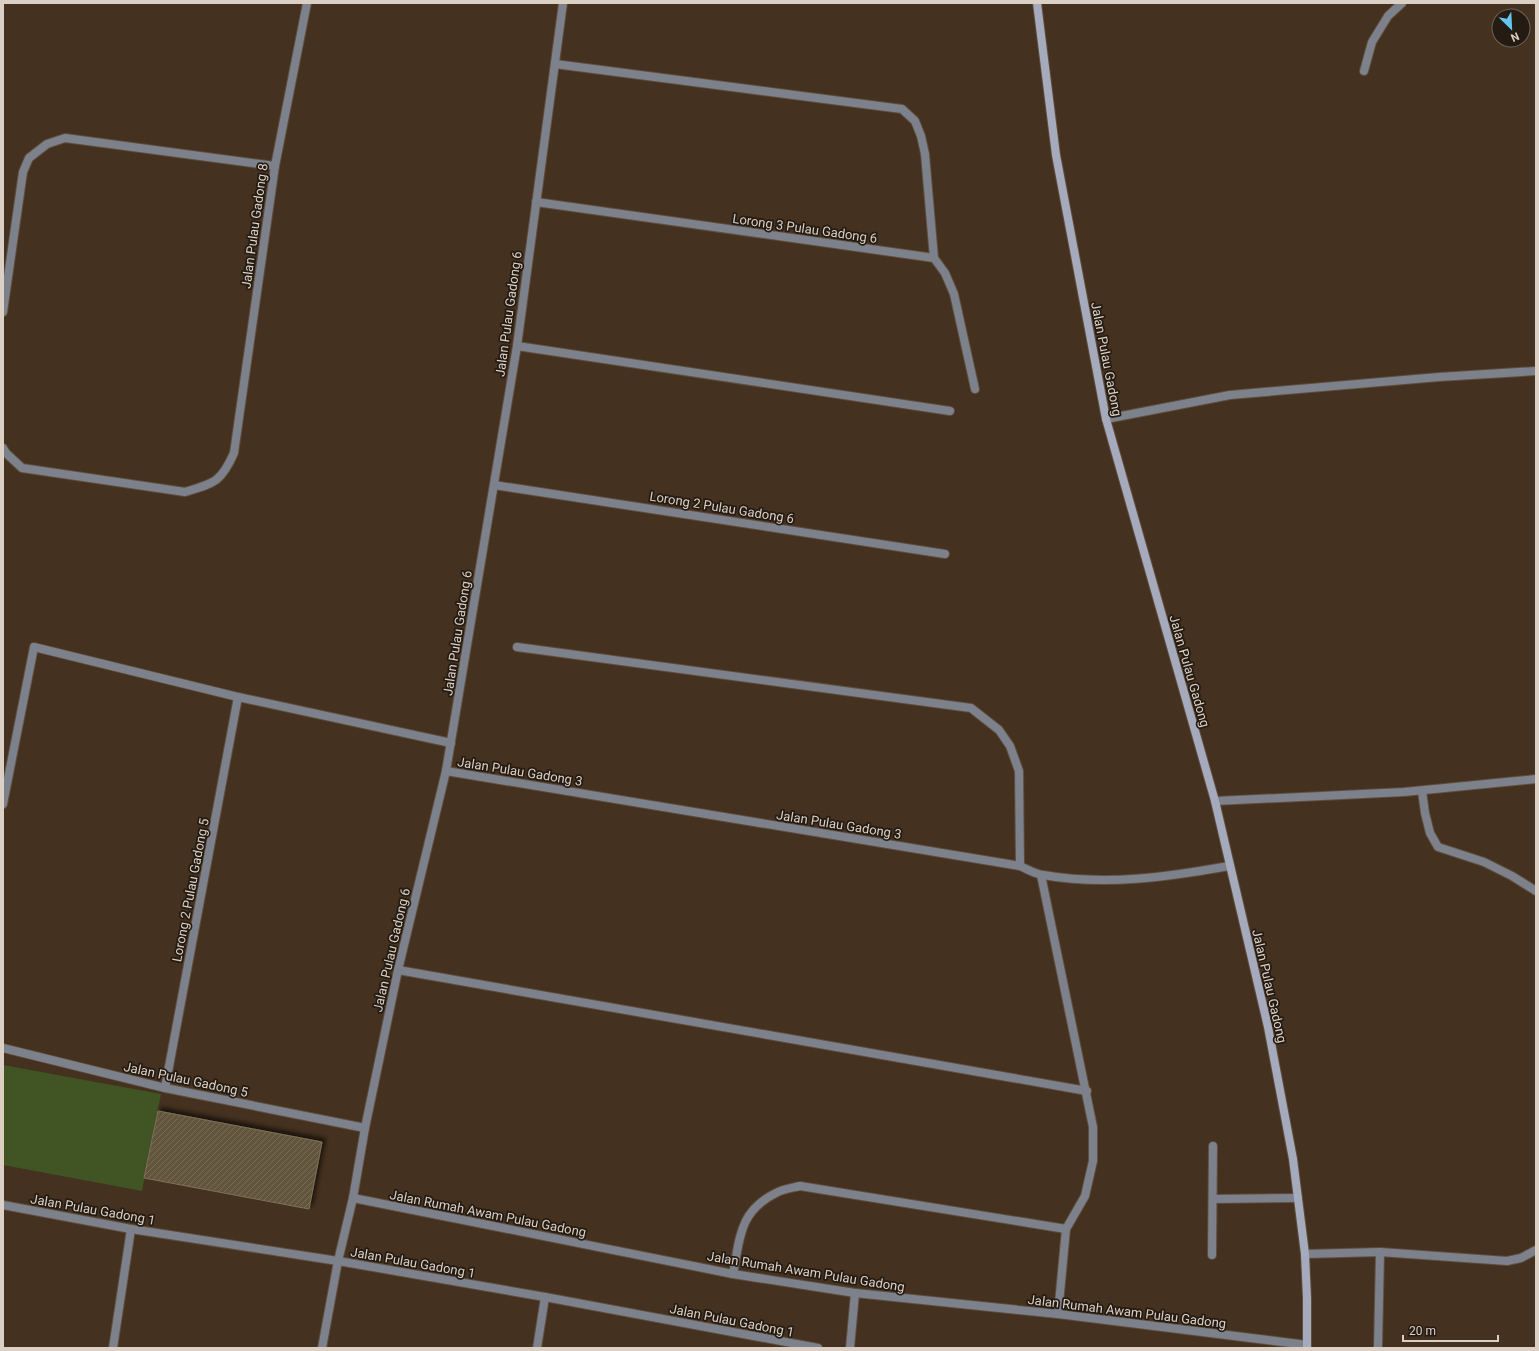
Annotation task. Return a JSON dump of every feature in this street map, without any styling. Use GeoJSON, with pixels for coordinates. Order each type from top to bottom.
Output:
{"type":"FeatureCollection","features":[{"type":"Feature","properties":{"kind":"main road","name":"Jalan Pulau Gadong"},"geometry":{"type":"LineString","coordinates":[[1037,3],[1056,155],[1106,419],[1215,801],[1229,866],[1268,1027],[1293,1159],[1305,1254],[1307,1346]]}},
{"type":"Feature","properties":{"kind":"street","name":"Jalan Pulau Gadong 8"},"geometry":{"type":"LineString","coordinates":[[3,448],[6,453],[22,468],[185,492],[210,485],[225,472],[234,453],[275,166],[307,3]]}},
{"type":"Feature","properties":{"kind":"street","name":"Jalan Pulau Gadong 6"},"geometry":{"type":"LineString","coordinates":[[322,1348],[338,1261],[354,1198],[365,1128],[398,970],[446,771],[517,346],[563,3]]}},
{"type":"Feature","properties":{"kind":"street"},"geometry":{"type":"LineString","coordinates":[[1364,71],[1372,42],[1388,16],[1402,3]]}},
{"type":"Feature","properties":{"kind":"street"},"geometry":{"type":"LineString","coordinates":[[555,64],[902,109],[915,121],[921,136],[925,154],[934,258],[945,274],[954,294],[975,389]]}},
{"type":"Feature","properties":{"kind":"street"},"geometry":{"type":"LineString","coordinates":[[3,312],[23,172],[30,158],[47,144],[65,138],[275,166]]}},
{"type":"Feature","properties":{"kind":"street","name":"Lorong 3 Pulau Gadong 6"},"geometry":{"type":"LineString","coordinates":[[536,202],[934,258]]}},
{"type":"Feature","properties":{"kind":"street"},"geometry":{"type":"LineString","coordinates":[[517,346],[950,411]]}},
{"type":"Feature","properties":{"kind":"street"},"geometry":{"type":"LineString","coordinates":[[1106,419],[1230,395],[1431,378],[1536,371]]}},
{"type":"Feature","properties":{"kind":"street","name":"Lorong 2 Pulau Gadong 6"},"geometry":{"type":"LineString","coordinates":[[494,485],[945,554]]}},
{"type":"Feature","properties":{"kind":"street"},"geometry":{"type":"LineString","coordinates":[[3,804],[34,647],[238,697],[451,743]]}},
{"type":"Feature","properties":{"kind":"street"},"geometry":{"type":"LineString","coordinates":[[518,647],[971,708],[1000,730],[1010,746],[1019,771],[1020,866]]}},
{"type":"Feature","properties":{"kind":"street","name":"Lorong 2 Pulau Gadong 5"},"geometry":{"type":"LineString","coordinates":[[165,1088],[238,697]]}},
{"type":"Feature","properties":{"kind":"street","name":"Jalan Pulau Gadong 3"},"geometry":{"type":"LineString","coordinates":[[446,771],[1020,866],[1041,875],[1090,880],[1133,879],[1179,875],[1229,866]]}},
{"type":"Feature","properties":{"kind":"street"},"geometry":{"type":"LineString","coordinates":[[1215,801],[1422,791],[1536,779]]}},
{"type":"Feature","properties":{"kind":"street"},"geometry":{"type":"LineString","coordinates":[[1422,791],[1430,833],[1438,847],[1484,862],[1512,876],[1536,891]]}},
{"type":"Feature","properties":{"kind":"street"},"geometry":{"type":"LineString","coordinates":[[1041,875],[1087,1091],[1093,1128],[1093,1161],[1085,1196],[1066,1228],[1058,1314]]}},
{"type":"Feature","properties":{"kind":"street"},"geometry":{"type":"LineString","coordinates":[[398,970],[1087,1091]]}},
{"type":"Feature","properties":{"kind":"street","name":"Jalan Pulau Gadong 5"},"geometry":{"type":"LineString","coordinates":[[3,1048],[165,1088],[365,1128]]}},
{"type":"Feature","properties":{"kind":"street"},"geometry":{"type":"LineString","coordinates":[[1212,1255],[1213,1146]]}},
{"type":"Feature","properties":{"kind":"street"},"geometry":{"type":"LineString","coordinates":[[733,1274],[742,1226],[757,1204],[777,1192],[800,1186],[1066,1228]]}},
{"type":"Feature","properties":{"kind":"street","name":"Jalan Rumah Awam Pulau Gadong"},"geometry":{"type":"LineString","coordinates":[[354,1198],[733,1274],[855,1293],[1058,1314],[1307,1346]]}},
{"type":"Feature","properties":{"kind":"street"},"geometry":{"type":"LineString","coordinates":[[1213,1199],[1298,1198]]}},
{"type":"Feature","properties":{"kind":"street","name":"Jalan Pulau Gadong 1"},"geometry":{"type":"LineString","coordinates":[[3,1205],[131,1229],[338,1261],[545,1297],[818,1348]]}},
{"type":"Feature","properties":{"kind":"street"},"geometry":{"type":"LineString","coordinates":[[113,1348],[131,1229]]}},
{"type":"Feature","properties":{"kind":"street"},"geometry":{"type":"LineString","coordinates":[[1305,1254],[1380,1252],[1507,1261],[1521,1258],[1536,1250]]}},
{"type":"Feature","properties":{"kind":"street"},"geometry":{"type":"LineString","coordinates":[[1378,1348],[1380,1252]]}},
{"type":"Feature","properties":{"kind":"street"},"geometry":{"type":"LineString","coordinates":[[850,1348],[855,1293]]}},
{"type":"Feature","properties":{"kind":"street"},"geometry":{"type":"LineString","coordinates":[[537,1348],[545,1297]]}},
{"type":"Feature","properties":{"kind":"green space"},"geometry":{"type":"Polygon","coordinates":[[[3,1065],[161,1094],[142,1191],[3,1165],[3,1065]]]}},
{"type":"Feature","properties":{"kind":"building"},"geometry":{"type":"Polygon","coordinates":[[[158,1111],[322,1142],[309,1209],[144,1178],[158,1111]]]}}]}
